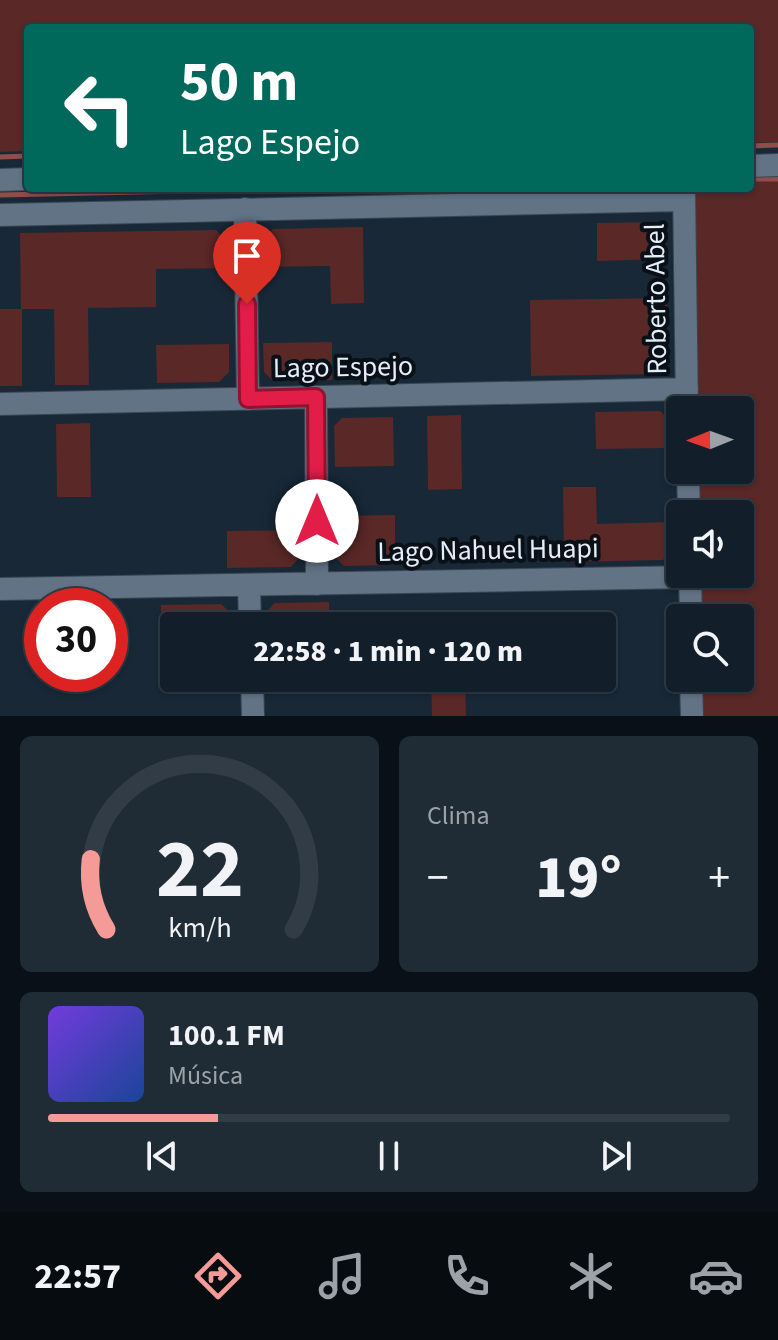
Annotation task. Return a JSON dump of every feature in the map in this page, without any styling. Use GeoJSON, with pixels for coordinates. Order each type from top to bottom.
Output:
{"type":"FeatureCollection","features":[{"type":"Feature","properties":{"kind":"street"},"geometry":{"type":"LineString","coordinates":[[754,166],[778,165]]}},
{"type":"Feature","properties":{"kind":"street"},"geometry":{"type":"LineString","coordinates":[[0,180],[24,179]]}},
{"type":"Feature","properties":{"kind":"street"},"geometry":{"type":"LineString","coordinates":[[0,215],[684,194]]}},
{"type":"Feature","properties":{"kind":"street","name":"Roberto Abel"},"geometry":{"type":"LineString","coordinates":[[684,194],[687,396]]}},
{"type":"Feature","properties":{"kind":"street"},"geometry":{"type":"LineString","coordinates":[[245,209],[248,399]]}},
{"type":"Feature","properties":{"kind":"street"},"geometry":{"type":"LineString","coordinates":[[316,397],[317,584]]}},
{"type":"Feature","properties":{"kind":"street","name":"Lago Espejo"},"geometry":{"type":"LineString","coordinates":[[0,404],[316,397],[666,400]]}},
{"type":"Feature","properties":{"kind":"street","name":"Lago Nahuel Huapi"},"geometry":{"type":"LineString","coordinates":[[0,589],[666,576]]}},
{"type":"Feature","properties":{"kind":"street"},"geometry":{"type":"LineString","coordinates":[[249,585],[250,612]]}},
{"type":"Feature","properties":{"kind":"street"},"geometry":{"type":"LineString","coordinates":[[252,692],[253,716]]}},
{"type":"Feature","properties":{"kind":"street"},"geometry":{"type":"LineString","coordinates":[[691,692],[692,716]]}},
{"type":"Feature","properties":{"kind":"shaded area"},"geometry":{"type":"Polygon","coordinates":[[[0,0],[778,0],[778,142],[754,143],[754,24],[24,24],[24,151],[0,152],[0,0]]]}},
{"type":"Feature","properties":{"kind":"shaded area"},"geometry":{"type":"Polygon","coordinates":[[[778,172],[778,716],[700,716],[700,692],[754,692],[754,604],[699,604],[698,588],[754,588],[754,500],[698,500],[697,484],[754,484],[754,396],[696,396],[693,192],[754,192],[754,173],[778,172]]]}},
{"type":"Feature","properties":{"kind":"shaded area"},"geometry":{"type":"Polygon","coordinates":[[[658,222],[666,230],[667,259],[597,261],[597,223],[658,222]]]}},
{"type":"Feature","properties":{"kind":"shaded area"},"geometry":{"type":"Polygon","coordinates":[[[363,227],[364,303],[331,304],[330,266],[262,267],[262,240],[273,229],[363,227]]]}},
{"type":"Feature","properties":{"kind":"shaded area"},"geometry":{"type":"Polygon","coordinates":[[[216,230],[228,242],[228,268],[156,269],[156,307],[88,308],[89,385],[55,385],[54,309],[22,309],[22,386],[0,386],[0,309],[21,309],[20,233],[216,230]]]}},
{"type":"Feature","properties":{"kind":"shaded area"},"geometry":{"type":"Polygon","coordinates":[[[667,298],[668,363],[659,374],[531,376],[530,300],[667,298]]]}},
{"type":"Feature","properties":{"kind":"shaded area"},"geometry":{"type":"Polygon","coordinates":[[[332,342],[332,380],[273,381],[264,372],[263,343],[332,342]]]}},
{"type":"Feature","properties":{"kind":"shaded area"},"geometry":{"type":"Polygon","coordinates":[[[229,344],[229,372],[219,382],[157,383],[156,345],[229,344]]]}},
{"type":"Feature","properties":{"kind":"shaded area"},"geometry":{"type":"Polygon","coordinates":[[[660,411],[666,416],[666,448],[596,449],[595,412],[660,411]]]}},
{"type":"Feature","properties":{"kind":"shaded area"},"geometry":{"type":"Polygon","coordinates":[[[461,415],[462,489],[428,490],[427,416],[461,415]]]}},
{"type":"Feature","properties":{"kind":"shaded area"},"geometry":{"type":"Polygon","coordinates":[[[393,417],[394,466],[335,467],[334,426],[342,418],[393,417]]]}},
{"type":"Feature","properties":{"kind":"shaded area"},"geometry":{"type":"Polygon","coordinates":[[[90,423],[91,497],[57,497],[56,424],[90,423]]]}},
{"type":"Feature","properties":{"kind":"shaded area"},"geometry":{"type":"Polygon","coordinates":[[[563,487],[596,487],[597,524],[666,522],[666,556],[663,560],[564,562],[563,487]]]}},
{"type":"Feature","properties":{"kind":"shaded area"},"geometry":{"type":"Polygon","coordinates":[[[395,515],[395,565],[344,566],[336,558],[336,516],[395,515]]]}},
{"type":"Feature","properties":{"kind":"shaded area"},"geometry":{"type":"Polygon","coordinates":[[[299,530],[300,557],[291,567],[227,568],[227,531],[299,530]]]}},
{"type":"Feature","properties":{"kind":"shaded area"},"geometry":{"type":"Polygon","coordinates":[[[329,602],[329,612],[267,612],[275,603],[329,602]]]}},
{"type":"Feature","properties":{"kind":"shaded area"},"geometry":{"type":"Polygon","coordinates":[[[221,604],[230,612],[161,612],[161,605],[221,604]]]}},
{"type":"Feature","properties":{"kind":"shaded area"},"geometry":{"type":"Polygon","coordinates":[[[431,692],[465,692],[466,716],[432,716],[431,692]]]}},
{"type":"Feature","properties":{"kind":"waterway"},"geometry":{"type":"LineString","coordinates":[[754,146],[778,145]]}},
{"type":"Feature","properties":{"kind":"waterway"},"geometry":{"type":"LineString","coordinates":[[0,157],[24,156]]}},
{"type":"Feature","properties":{"kind":"waterway"},"geometry":{"type":"LineString","coordinates":[[754,179],[778,179]]}},
{"type":"Feature","properties":{"kind":"waterway"},"geometry":{"type":"LineString","coordinates":[[0,195],[138,192]]}},
{"type":"Feature","properties":{"kind":"route"},"geometry":{"type":"LineString","coordinates":[[247,304],[248,399],[316,397],[317,521]]}}]}
